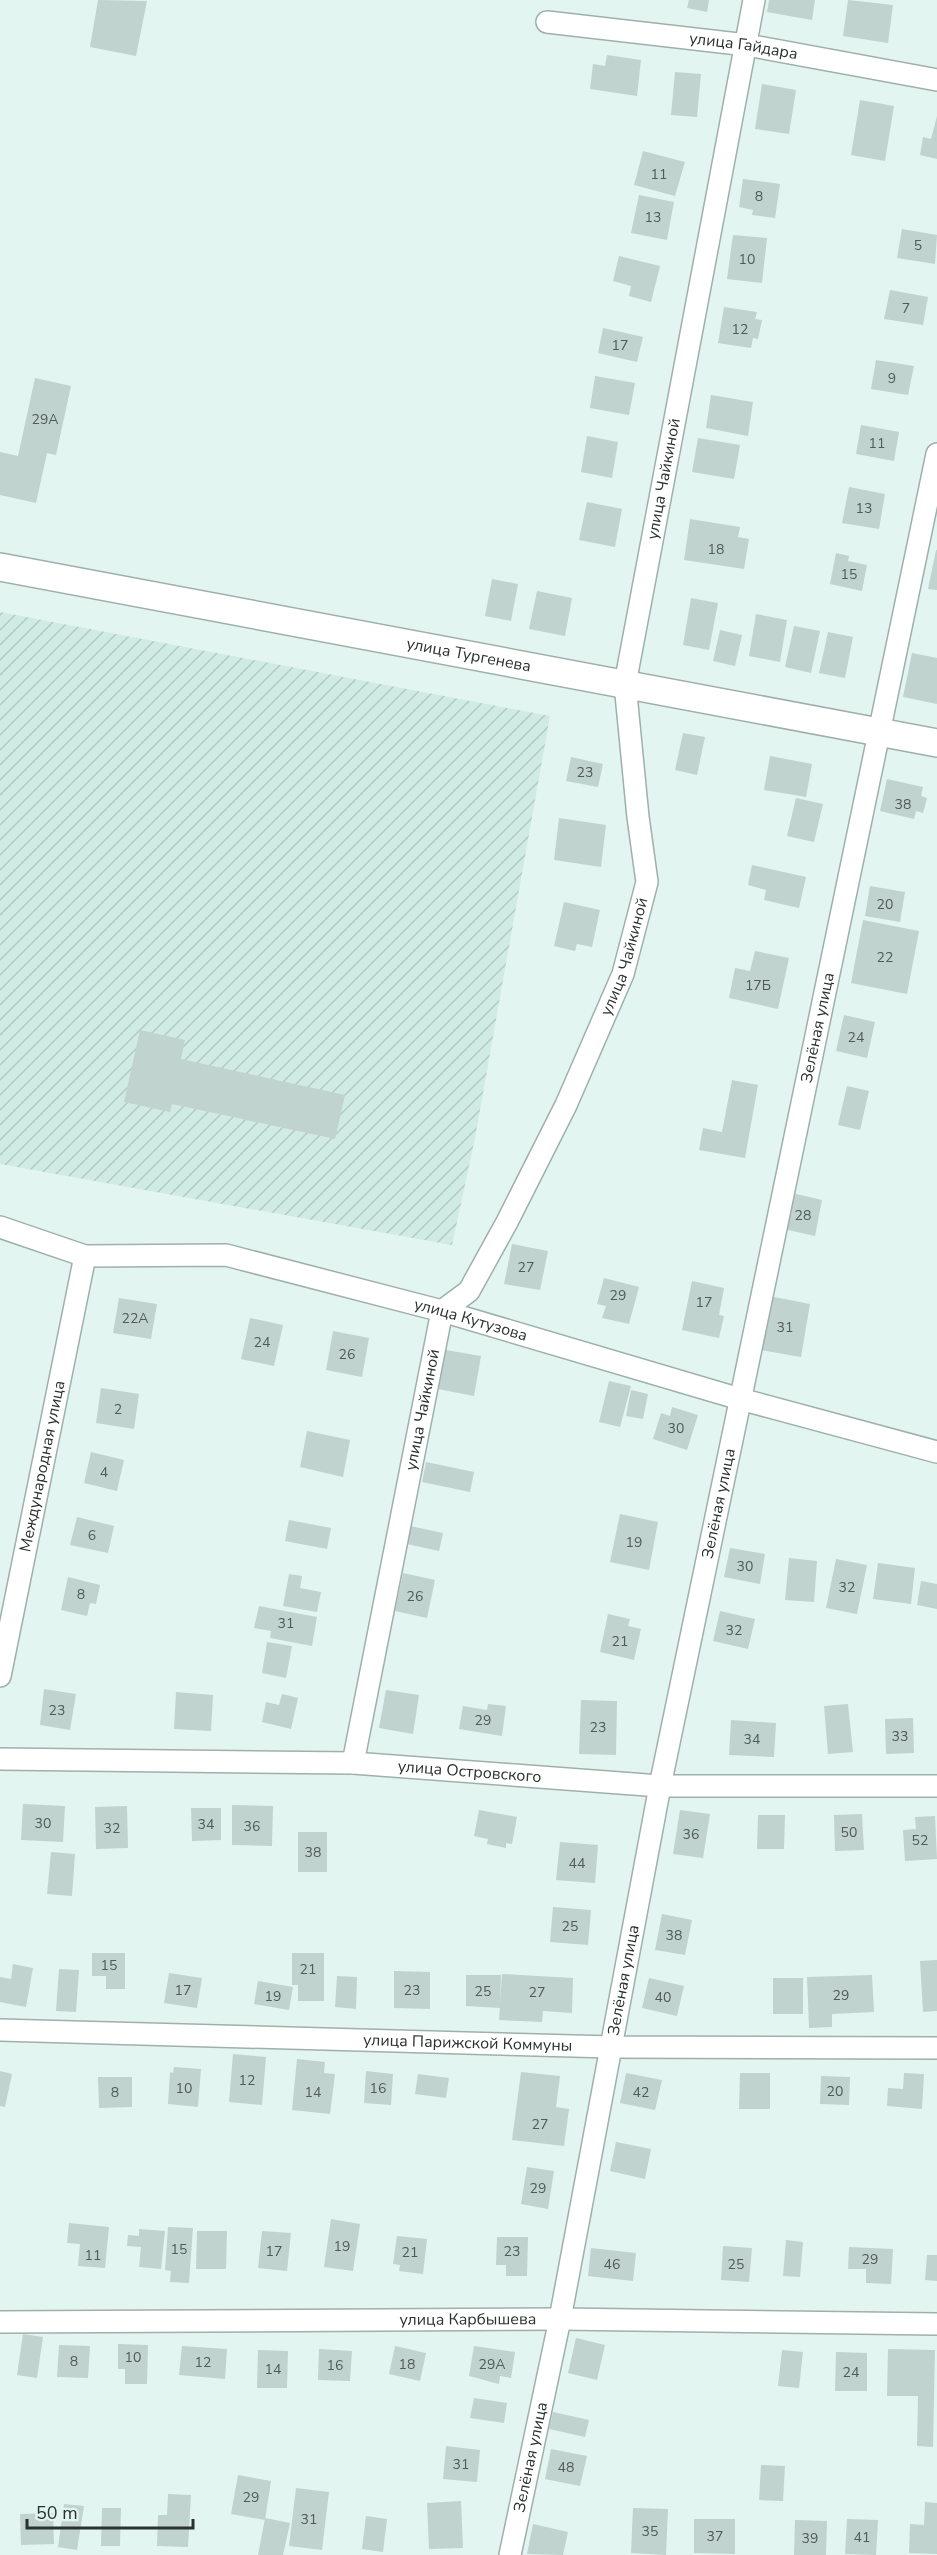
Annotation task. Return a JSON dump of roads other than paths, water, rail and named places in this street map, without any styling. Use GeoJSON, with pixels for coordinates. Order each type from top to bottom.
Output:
{"type":"FeatureCollection","features":[{"type":"Feature","properties":{"kind":"street","name":"улица Чайкиной"},"geometry":{"type":"LineString","coordinates":[[353,1763],[442,1311],[468,1292],[507,1222],[566,1105],[623,974],[647,882],[625,684],[754,0]]}},
{"type":"Feature","properties":{"kind":"street","name":"улица Гайдара"},"geometry":{"type":"LineString","coordinates":[[547,22],[747,45],[937,80]]}},
{"type":"Feature","properties":{"kind":"street","name":"Зелёная улица"},"geometry":{"type":"LineString","coordinates":[[510,2555],[560,2319],[660,1786],[937,454]]}},
{"type":"Feature","properties":{"kind":"street","name":"улица Тургенева"},"geometry":{"type":"LineString","coordinates":[[0,567],[879,734],[937,743]]}},
{"type":"Feature","properties":{"kind":"street","name":"улица Кутузова"},"geometry":{"type":"LineString","coordinates":[[0,1227],[86,1256],[226,1256],[442,1311],[740,1399],[937,1452]]}},
{"type":"Feature","properties":{"kind":"street","name":"Международная улица"},"geometry":{"type":"LineString","coordinates":[[0,1676],[86,1256]]}},
{"type":"Feature","properties":{"kind":"street","name":"улица Островского"},"geometry":{"type":"LineString","coordinates":[[0,1759],[353,1763],[660,1786],[937,1786]]}},
{"type":"Feature","properties":{"kind":"street","name":"улица Парижской Коммуны"},"geometry":{"type":"LineString","coordinates":[[0,2030],[611,2047],[937,2048]]}},
{"type":"Feature","properties":{"kind":"street","name":"улица Карбышева"},"geometry":{"type":"LineString","coordinates":[[0,2322],[560,2319],[937,2324]]}}]}
